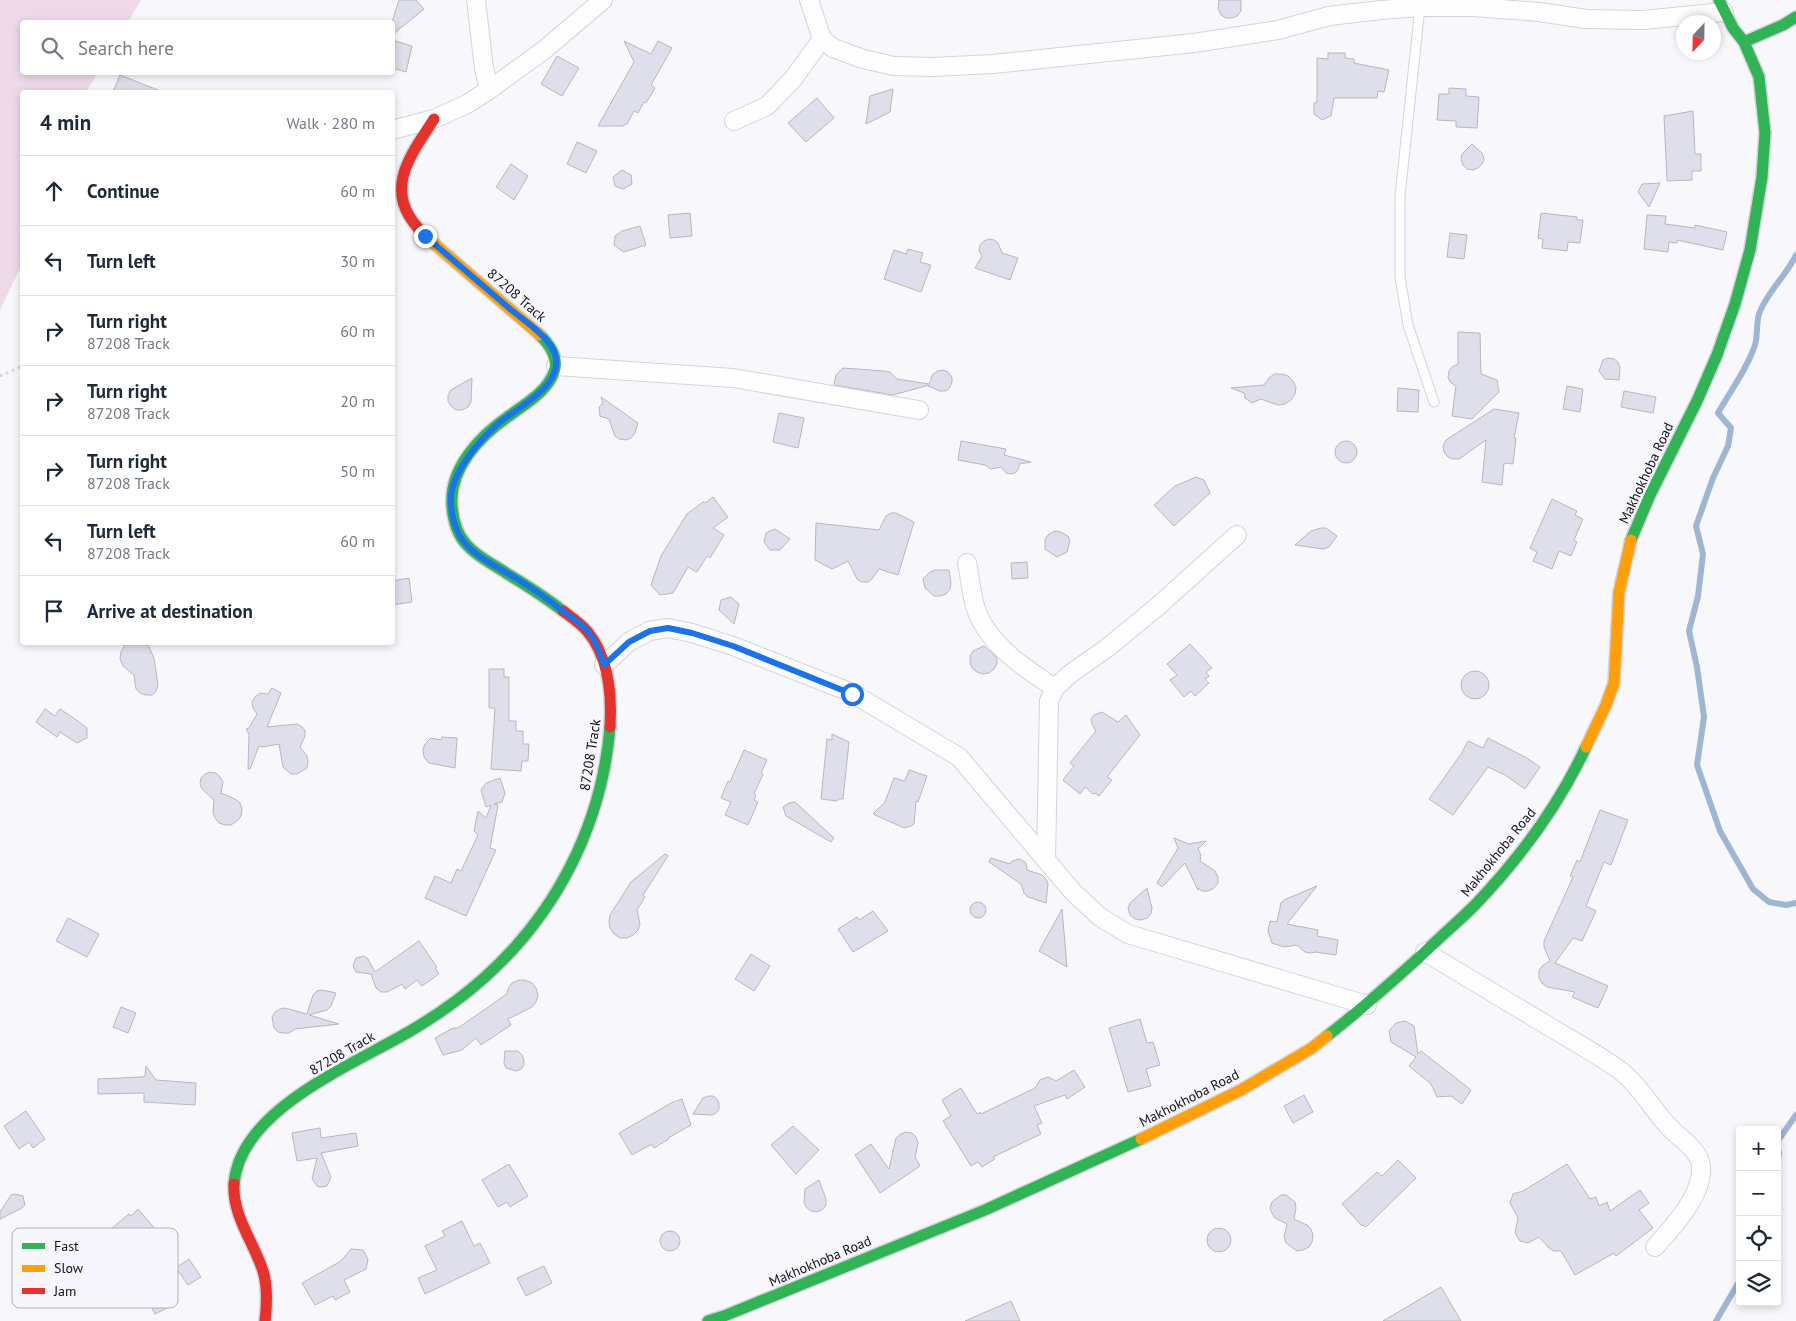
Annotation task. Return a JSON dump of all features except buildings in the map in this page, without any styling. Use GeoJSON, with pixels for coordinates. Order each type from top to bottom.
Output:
{"type":"FeatureCollection","features":[{"type":"Feature","properties":{"kind":"street"},"geometry":{"type":"LineString","coordinates":[[476,0],[484,68],[489,90]]}},
{"type":"Feature","properties":{"kind":"street"},"geometry":{"type":"LineString","coordinates":[[395,129],[434,119],[467,104],[544,50],[603,0]]}},
{"type":"Feature","properties":{"kind":"street"},"geometry":{"type":"LineString","coordinates":[[809,0],[822,39],[833,48],[894,66],[932,67],[993,64],[1194,43],[1278,30],[1329,16],[1420,8],[1474,7],[1586,19],[1643,20],[1722,6]]}},
{"type":"Feature","properties":{"kind":"street","name":"Makhokhoba Road"},"geometry":{"type":"LineString","coordinates":[[708,1321],[724,1319],[985,1210],[1165,1128],[1241,1090],[1312,1048],[1367,1005],[1476,904],[1518,854],[1552,808],[1575,771],[1606,705],[1614,683],[1619,592],[1631,541],[1650,496],[1697,401],[1717,355],[1735,304],[1750,250],[1762,177],[1764,133],[1759,77],[1744,42],[1732,28],[1722,6]]}},
{"type":"Feature","properties":{"kind":"street"},"geometry":{"type":"LineString","coordinates":[[1744,42],[1783,25],[1796,17]]}},
{"type":"Feature","properties":{"kind":"street"},"geometry":{"type":"LineString","coordinates":[[734,121],[767,106],[794,78],[822,39]]}},
{"type":"Feature","properties":{"kind":"street","name":"87208 Track"},"geometry":{"type":"LineString","coordinates":[[265,1321],[267,1288],[264,1273],[235,1207],[234,1171],[245,1144],[282,1108],[351,1064],[416,1028],[447,1008],[500,965],[555,896],[574,864],[585,840],[601,791],[610,737],[610,691],[604,665],[590,633],[534,589],[483,558],[463,541],[457,530],[450,499],[459,472],[483,438],[544,390],[553,378],[556,359],[551,347],[534,328],[425,236],[413,225],[405,213],[401,200],[402,173],[434,119]]}},
{"type":"Feature","properties":{"kind":"street"},"geometry":{"type":"LineString","coordinates":[[556,366],[733,378],[919,410]]}},
{"type":"Feature","properties":{"kind":"street"},"geometry":{"type":"LineString","coordinates":[[1046,860],[1049,701],[1055,688],[1070,674],[1107,648],[1150,613],[1237,536]]}},
{"type":"Feature","properties":{"kind":"street"},"geometry":{"type":"LineString","coordinates":[[967,564],[975,607],[986,628],[1004,650],[1026,670],[1055,688]]}},
{"type":"Feature","properties":{"kind":"street"},"geometry":{"type":"LineString","coordinates":[[604,665],[629,642],[650,631],[668,628],[692,633],[733,646],[852,694],[959,757],[1073,892],[1100,917],[1128,934],[1367,1005]]}},
{"type":"Feature","properties":{"kind":"street"},"geometry":{"type":"LineString","coordinates":[[1425,952],[1623,1073],[1668,1126],[1695,1152],[1701,1164],[1701,1177],[1692,1199],[1677,1222],[1655,1247]]}},
{"type":"Feature","properties":{"kind":"lane"},"geometry":{"type":"LineString","coordinates":[[1420,8],[1400,196],[1400,277],[1408,325],[1434,402]]}},
{"type":"Feature","properties":{"kind":"path"},"geometry":{"type":"LineString","coordinates":[[0,376],[20,367]]}},
{"type":"Feature","properties":{"kind":"shaded area"},"geometry":{"type":"Polygon","coordinates":[[[0,0],[141,0],[129,20],[20,20],[20,75],[97,75],[87,90],[20,90],[20,268],[0,310],[0,0]]]}},
{"type":"Feature","properties":{"kind":"waterway"},"geometry":{"type":"LineString","coordinates":[[1796,255],[1762,306],[1752,354],[1718,413],[1731,428],[1728,446],[1713,478],[1696,526],[1703,554],[1698,596],[1689,631],[1697,667],[1704,717],[1697,765],[1720,831],[1753,889],[1769,902],[1786,905],[1796,903]]}},
{"type":"Feature","properties":{"kind":"waterway"},"geometry":{"type":"LineString","coordinates":[[1781,1136],[1796,1115]]}},
{"type":"Feature","properties":{"kind":"waterway"},"geometry":{"type":"LineString","coordinates":[[1716,1321],[1736,1287]]}},
{"type":"Feature","properties":{"kind":"traffic: fast"},"geometry":{"type":"LineString","coordinates":[[1719,0],[1733,28],[1744,42]]}},
{"type":"Feature","properties":{"kind":"traffic: fast"},"geometry":{"type":"LineString","coordinates":[[1631,540],[1650,495],[1697,401],[1717,355],[1735,304],[1750,250],[1762,177],[1765,133],[1759,77],[1744,42],[1783,25],[1796,17]]}},
{"type":"Feature","properties":{"kind":"traffic: fast"},"geometry":{"type":"LineString","coordinates":[[540,335],[550,347],[554,357],[555,367],[551,379],[541,392],[487,433],[468,454],[456,479],[452,492],[452,506],[454,521],[458,531],[470,549],[563,611]]}},
{"type":"Feature","properties":{"kind":"traffic: fast"},"geometry":{"type":"LineString","coordinates":[[234,1184],[241,1157],[257,1132],[279,1110],[335,1072],[393,1041],[452,1004],[484,978],[510,953],[554,896],[586,832],[597,798],[605,763],[610,727]]}},
{"type":"Feature","properties":{"kind":"traffic: fast"},"geometry":{"type":"LineString","coordinates":[[1327,1036],[1365,1006],[1413,963],[1469,911],[1491,887],[1537,831],[1563,790],[1586,747]]}},
{"type":"Feature","properties":{"kind":"traffic: fast"},"geometry":{"type":"LineString","coordinates":[[708,1321],[985,1210],[1141,1139]]}},
{"type":"Feature","properties":{"kind":"traffic: slow"},"geometry":{"type":"LineString","coordinates":[[418,228],[540,335]]}},
{"type":"Feature","properties":{"kind":"traffic: slow"},"geometry":{"type":"LineString","coordinates":[[1586,747],[1614,683],[1619,592],[1631,540]]}},
{"type":"Feature","properties":{"kind":"traffic: slow"},"geometry":{"type":"LineString","coordinates":[[1141,1139],[1241,1090],[1312,1048],[1327,1036]]}},
{"type":"Feature","properties":{"kind":"traffic: jam"},"geometry":{"type":"LineString","coordinates":[[418,228],[408,214],[402,200],[404,172],[434,119]]}},
{"type":"Feature","properties":{"kind":"traffic: jam"},"geometry":{"type":"LineString","coordinates":[[563,611],[587,631],[600,652],[608,676],[610,727]]}},
{"type":"Feature","properties":{"kind":"traffic: jam"},"geometry":{"type":"LineString","coordinates":[[234,1184],[236,1207],[265,1277],[267,1296],[265,1321]]}},
{"type":"Feature","properties":{"kind":"route"},"geometry":{"type":"LineString","coordinates":[[425,236],[534,328],[551,347],[556,359],[553,378],[544,390],[483,438],[459,472],[450,499],[457,530],[463,541],[483,558],[534,589],[590,633],[604,665],[629,642],[650,631],[668,628],[692,633],[733,646],[852,694]]}}]}
